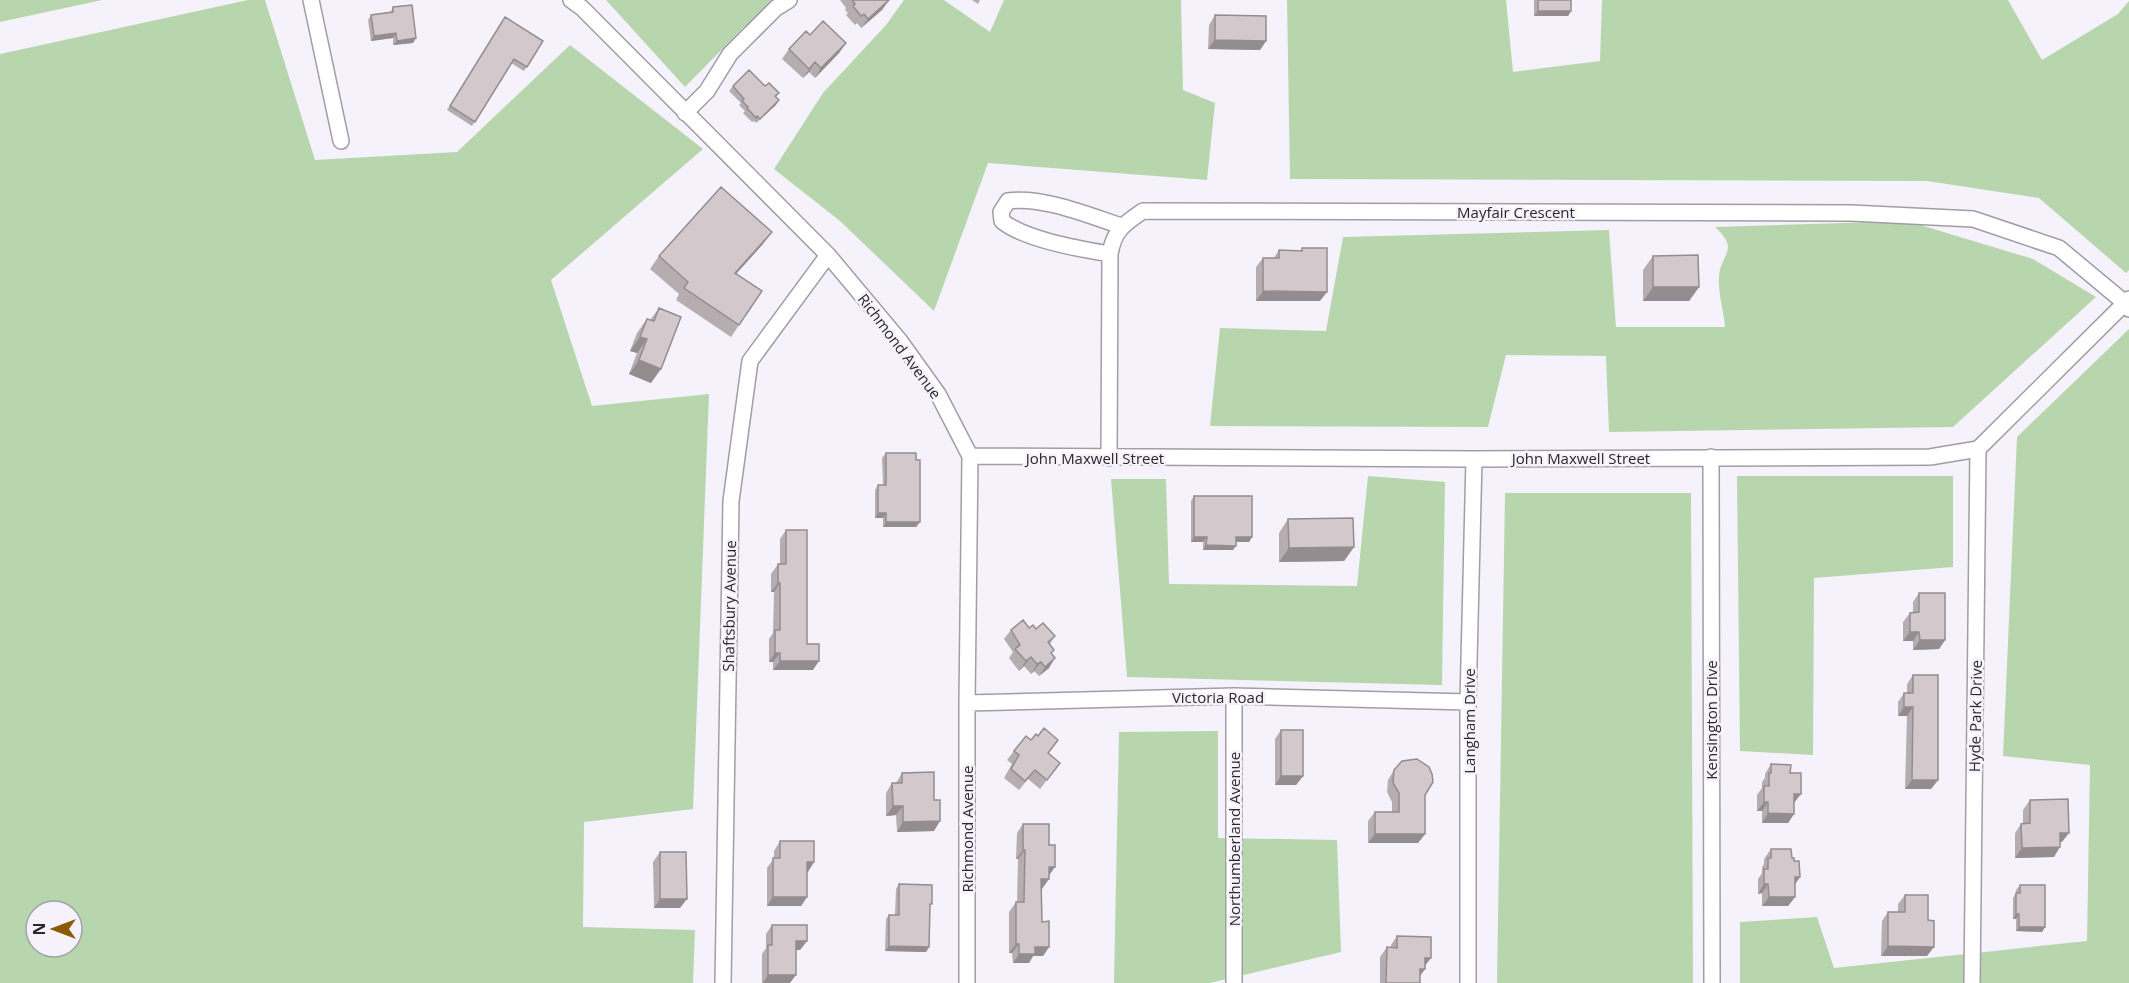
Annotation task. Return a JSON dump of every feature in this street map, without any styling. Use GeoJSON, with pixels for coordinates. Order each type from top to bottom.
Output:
{"type":"FeatureCollection","features":[{"type":"Feature","properties":{"kind":"street"},"geometry":{"type":"LineString","coordinates":[[311,0],[341,141]]}},
{"type":"Feature","properties":{"kind":"street","name":"Richmond Avenue"},"geometry":{"type":"LineString","coordinates":[[571,0],[582,8],[685,114],[828,255],[900,341],[938,394],[970,456],[967,983]]}},
{"type":"Feature","properties":{"kind":"street"},"geometry":{"type":"LineString","coordinates":[[685,114],[707,92],[730,54],[776,8],[789,0]]}},
{"type":"Feature","properties":{"kind":"street"},"geometry":{"type":"LineString","coordinates":[[1109,458],[1110,254],[1112,242],[1121,226],[1069,209],[1021,199],[1008,201],[1001,212],[1002,221],[1011,229],[1077,249],[1110,254]]}},
{"type":"Feature","properties":{"kind":"street","name":"Mayfair Crescent"},"geometry":{"type":"LineString","coordinates":[[1121,226],[1143,211],[1840,213],[1973,219],[2059,248],[2128,304]]}},
{"type":"Feature","properties":{"kind":"street","name":"Shaftsbury Avenue"},"geometry":{"type":"LineString","coordinates":[[723,983],[731,501],[750,361],[828,255]]}},
{"type":"Feature","properties":{"kind":"street"},"geometry":{"type":"LineString","coordinates":[[1978,449],[2128,304]]}},
{"type":"Feature","properties":{"kind":"street","name":"John Maxwell Street"},"geometry":{"type":"LineString","coordinates":[[970,456],[1474,459],[1930,457],[1978,449]]}},
{"type":"Feature","properties":{"kind":"street","name":"Hyde Park Drive"},"geometry":{"type":"LineString","coordinates":[[1972,983],[1978,449]]}},
{"type":"Feature","properties":{"kind":"street","name":"Kensington Drive"},"geometry":{"type":"LineString","coordinates":[[1711,457],[1712,983]]}},
{"type":"Feature","properties":{"kind":"street","name":"Langham Drive"},"geometry":{"type":"LineString","coordinates":[[1468,983],[1468,702],[1474,459]]}},
{"type":"Feature","properties":{"kind":"street","name":"Victoria Road"},"geometry":{"type":"LineString","coordinates":[[967,703],[1234,696],[1468,702]]}},
{"type":"Feature","properties":{"kind":"street","name":"Northumberland Avenue"},"geometry":{"type":"LineString","coordinates":[[1234,696],[1234,983]]}},
{"type":"Feature","properties":{"kind":"green space"},"geometry":{"type":"Polygon","coordinates":[[[0,0],[102,0],[0,22],[0,0]]]}},
{"type":"Feature","properties":{"kind":"green space"},"geometry":{"type":"Polygon","coordinates":[[[248,0],[265,0],[315,160],[457,152],[570,45],[703,149],[551,280],[592,406],[709,394],[693,809],[584,822],[583,927],[695,930],[693,983],[0,983],[0,54],[248,0]]]}},
{"type":"Feature","properties":{"kind":"green space"},"geometry":{"type":"Polygon","coordinates":[[[606,0],[776,0],[743,28],[685,87],[606,0]]]}},
{"type":"Feature","properties":{"kind":"green space"},"geometry":{"type":"Polygon","coordinates":[[[904,0],[944,0],[990,32],[1004,0],[1181,0],[1183,90],[1215,103],[1207,180],[988,163],[934,311],[840,221],[774,169],[823,93],[886,25],[904,0]]]}},
{"type":"Feature","properties":{"kind":"green space"},"geometry":{"type":"Polygon","coordinates":[[[1287,0],[1506,0],[1513,72],[1600,61],[1602,0],[2008,0],[2042,60],[2118,14],[2129,1],[2129,270],[2126,273],[2039,198],[1927,181],[1290,179],[1287,0]]]}},
{"type":"Feature","properties":{"kind":"green space"},"geometry":{"type":"Polygon","coordinates":[[[1907,221],[2033,259],[2096,297],[1953,427],[1609,432],[1606,356],[1506,355],[1488,427],[1210,426],[1220,328],[1326,331],[1343,237],[1609,230],[1616,327],[1725,327],[1719,278],[1728,247],[1723,235],[1715,227],[1907,221]]]}},
{"type":"Feature","properties":{"kind":"green space"},"geometry":{"type":"Polygon","coordinates":[[[2129,329],[2129,983],[1740,983],[1740,922],[1817,917],[1834,968],[2087,941],[2090,765],[2003,756],[2017,437],[2129,329]]]}},
{"type":"Feature","properties":{"kind":"green space"},"geometry":{"type":"Polygon","coordinates":[[[1368,476],[1445,482],[1442,685],[1127,677],[1111,479],[1166,479],[1169,584],[1357,586],[1368,476]]]}},
{"type":"Feature","properties":{"kind":"green space"},"geometry":{"type":"Polygon","coordinates":[[[1737,476],[1953,476],[1953,567],[1814,578],[1813,755],[1740,751],[1737,476]]]}},
{"type":"Feature","properties":{"kind":"green space"},"geometry":{"type":"Polygon","coordinates":[[[1505,493],[1691,493],[1693,983],[1497,983],[1505,493]]]}},
{"type":"Feature","properties":{"kind":"green space"},"geometry":{"type":"Polygon","coordinates":[[[1218,731],[1218,838],[1337,840],[1341,952],[1210,983],[1114,983],[1119,732],[1218,731]]]}},
{"type":"Feature","properties":{"kind":"building"},"geometry":{"type":"Polygon","coordinates":[[[852,0],[889,0],[868,19],[864,14],[861,16],[853,6],[855,4],[852,0]]]}},
{"type":"Feature","properties":{"kind":"building"},"geometry":{"type":"Polygon","coordinates":[[[1538,0],[1571,0],[1571,11],[1538,11],[1538,0]]]}},
{"type":"Feature","properties":{"kind":"building"},"geometry":{"type":"Polygon","coordinates":[[[412,5],[416,38],[397,41],[396,33],[374,36],[371,15],[393,12],[393,7],[412,5]]]}},
{"type":"Feature","properties":{"kind":"building"},"geometry":{"type":"Polygon","coordinates":[[[1215,15],[1266,16],[1266,41],[1215,40],[1215,15]]]}},
{"type":"Feature","properties":{"kind":"building"},"geometry":{"type":"Polygon","coordinates":[[[505,17],[543,41],[527,67],[514,59],[475,122],[450,106],[505,17]]]}},
{"type":"Feature","properties":{"kind":"building"},"geometry":{"type":"Polygon","coordinates":[[[823,21],[846,43],[821,68],[815,62],[809,69],[789,49],[806,31],[810,35],[823,21]]]}},
{"type":"Feature","properties":{"kind":"building"},"geometry":{"type":"Polygon","coordinates":[[[749,70],[765,86],[769,83],[779,93],[775,96],[779,100],[760,119],[757,116],[756,118],[747,108],[742,101],[744,99],[733,86],[749,70]]]}},
{"type":"Feature","properties":{"kind":"building"},"geometry":{"type":"Polygon","coordinates":[[[721,187],[772,232],[735,273],[762,291],[739,325],[684,288],[688,282],[659,256],[721,187]]]}},
{"type":"Feature","properties":{"kind":"building"},"geometry":{"type":"Polygon","coordinates":[[[1302,248],[1327,248],[1327,292],[1263,291],[1263,258],[1279,258],[1279,250],[1302,251],[1302,248]]]}},
{"type":"Feature","properties":{"kind":"building"},"geometry":{"type":"Polygon","coordinates":[[[1698,255],[1699,287],[1653,287],[1653,256],[1698,255]]]}},
{"type":"Feature","properties":{"kind":"building"},"geometry":{"type":"Polygon","coordinates":[[[659,308],[681,317],[661,369],[639,360],[647,339],[640,337],[647,319],[654,321],[659,308]]]}},
{"type":"Feature","properties":{"kind":"building"},"geometry":{"type":"Polygon","coordinates":[[[886,453],[916,453],[916,460],[920,460],[920,522],[886,522],[886,513],[878,513],[878,485],[886,485],[886,453]]]}},
{"type":"Feature","properties":{"kind":"building"},"geometry":{"type":"Polygon","coordinates":[[[1194,496],[1252,496],[1252,537],[1236,537],[1236,546],[1206,545],[1207,537],[1194,537],[1194,496]]]}},
{"type":"Feature","properties":{"kind":"building"},"geometry":{"type":"Polygon","coordinates":[[[1353,518],[1354,547],[1289,548],[1288,519],[1353,518]]]}},
{"type":"Feature","properties":{"kind":"building"},"geometry":{"type":"Polygon","coordinates":[[[786,530],[807,530],[807,644],[819,644],[819,661],[780,661],[780,653],[775,653],[775,630],[780,630],[778,564],[786,564],[786,530]]]}},
{"type":"Feature","properties":{"kind":"building"},"geometry":{"type":"Polygon","coordinates":[[[1919,593],[1945,593],[1945,640],[1920,640],[1919,632],[1910,632],[1910,613],[1919,612],[1919,593]]]}},
{"type":"Feature","properties":{"kind":"building"},"geometry":{"type":"Polygon","coordinates":[[[1023,620],[1029,628],[1033,625],[1036,629],[1043,623],[1055,636],[1048,642],[1054,650],[1051,653],[1055,658],[1045,667],[1041,662],[1037,664],[1031,657],[1026,661],[1015,649],[1020,645],[1011,630],[1023,620]]]}},
{"type":"Feature","properties":{"kind":"building"},"geometry":{"type":"Polygon","coordinates":[[[1913,675],[1938,675],[1938,780],[1912,780],[1913,707],[1904,707],[1904,693],[1913,693],[1913,675]]]}},
{"type":"Feature","properties":{"kind":"building"},"geometry":{"type":"Polygon","coordinates":[[[1044,728],[1058,740],[1048,753],[1060,763],[1047,780],[1035,770],[1025,781],[1011,769],[1019,755],[1014,751],[1026,736],[1031,740],[1036,734],[1038,736],[1044,728]]]}},
{"type":"Feature","properties":{"kind":"building"},"geometry":{"type":"Polygon","coordinates":[[[1281,730],[1303,730],[1303,776],[1281,776],[1281,730]]]}},
{"type":"Feature","properties":{"kind":"building"},"geometry":{"type":"Polygon","coordinates":[[[1417,759],[1429,767],[1433,782],[1425,795],[1425,834],[1375,834],[1375,812],[1399,812],[1399,793],[1393,783],[1394,770],[1402,761],[1417,759]]]}},
{"type":"Feature","properties":{"kind":"building"},"geometry":{"type":"Polygon","coordinates":[[[1771,764],[1791,765],[1790,773],[1801,773],[1801,794],[1794,794],[1794,814],[1768,813],[1768,802],[1764,802],[1764,786],[1769,786],[1771,764]]]}},
{"type":"Feature","properties":{"kind":"building"},"geometry":{"type":"Polygon","coordinates":[[[934,772],[934,800],[940,800],[940,821],[903,822],[903,806],[893,806],[892,783],[902,783],[902,773],[934,772]]]}},
{"type":"Feature","properties":{"kind":"building"},"geometry":{"type":"Polygon","coordinates":[[[2068,799],[2069,833],[2060,833],[2060,847],[2022,848],[2021,824],[2030,823],[2030,800],[2068,799]]]}},
{"type":"Feature","properties":{"kind":"building"},"geometry":{"type":"Polygon","coordinates":[[[1023,824],[1049,824],[1049,845],[1055,845],[1055,867],[1049,867],[1049,879],[1041,879],[1042,922],[1049,921],[1049,947],[1035,947],[1035,954],[1019,954],[1019,944],[1016,944],[1016,902],[1024,902],[1023,824]]]}},
{"type":"Feature","properties":{"kind":"building"},"geometry":{"type":"Polygon","coordinates":[[[780,841],[814,841],[814,862],[807,862],[807,897],[773,897],[773,858],[780,858],[780,841]]]}},
{"type":"Feature","properties":{"kind":"building"},"geometry":{"type":"Polygon","coordinates":[[[1771,849],[1791,849],[1794,861],[1799,861],[1800,877],[1795,877],[1795,897],[1769,897],[1768,884],[1764,884],[1764,869],[1768,869],[1771,849]]]}},
{"type":"Feature","properties":{"kind":"building"},"geometry":{"type":"Polygon","coordinates":[[[660,852],[686,852],[687,899],[660,899],[660,852]]]}},
{"type":"Feature","properties":{"kind":"building"},"geometry":{"type":"Polygon","coordinates":[[[899,884],[932,885],[929,947],[889,946],[889,915],[899,915],[899,884]]]}},
{"type":"Feature","properties":{"kind":"building"},"geometry":{"type":"Polygon","coordinates":[[[2020,885],[2045,885],[2045,927],[2019,927],[2019,914],[2016,914],[2016,893],[2020,893],[2020,885]]]}},
{"type":"Feature","properties":{"kind":"building"},"geometry":{"type":"Polygon","coordinates":[[[1905,895],[1928,895],[1928,920],[1934,921],[1934,947],[1888,946],[1888,912],[1905,912],[1905,895]]]}},
{"type":"Feature","properties":{"kind":"building"},"geometry":{"type":"Polygon","coordinates":[[[772,925],[807,925],[807,941],[796,941],[796,975],[768,975],[768,945],[772,945],[772,925]]]}},
{"type":"Feature","properties":{"kind":"building"},"geometry":{"type":"Polygon","coordinates":[[[1397,936],[1431,937],[1431,958],[1425,958],[1425,969],[1420,969],[1420,983],[1386,983],[1387,947],[1397,948],[1397,936]]]}}]}
